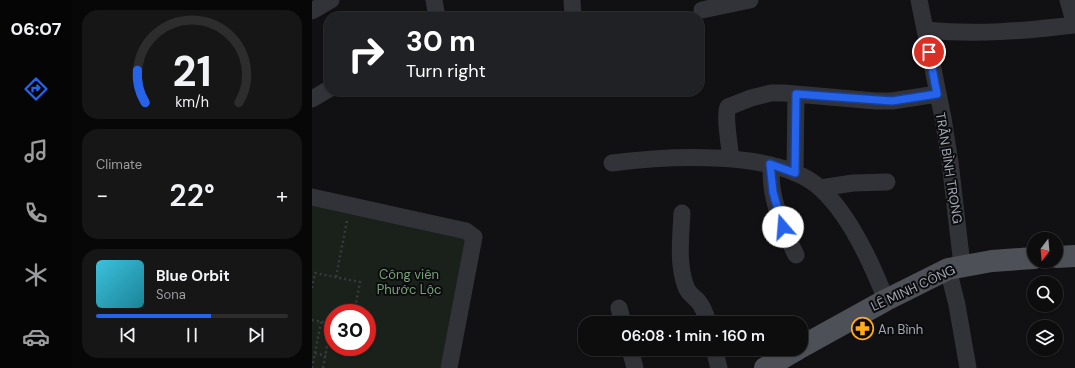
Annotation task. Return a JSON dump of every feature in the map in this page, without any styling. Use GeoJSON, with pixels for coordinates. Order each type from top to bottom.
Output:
{"type":"FeatureCollection","features":[{"type":"Feature","properties":{"kind":"main road"},"geometry":{"type":"LineString","coordinates":[[1063,257],[1075,256]]}},
{"type":"Feature","properties":{"kind":"main road","name":"LÊ MINH CÔNG"},"geometry":{"type":"LineString","coordinates":[[808,343],[886,300],[955,267],[992,261],[1027,258]]}},
{"type":"Feature","properties":{"kind":"main road"},"geometry":{"type":"LineString","coordinates":[[765,368],[786,356]]}},
{"type":"Feature","properties":{"kind":"street"},"geometry":{"type":"LineString","coordinates":[[312,11],[331,0]]}},
{"type":"Feature","properties":{"kind":"street"},"geometry":{"type":"LineString","coordinates":[[434,0],[436,12]]}},
{"type":"Feature","properties":{"kind":"street"},"geometry":{"type":"LineString","coordinates":[[572,0],[573,12]]}},
{"type":"Feature","properties":{"kind":"street"},"geometry":{"type":"LineString","coordinates":[[702,10],[750,0]]}},
{"type":"Feature","properties":{"kind":"street","name":"TRẦN BÌNH TRỌNG"},"geometry":{"type":"LineString","coordinates":[[919,0],[943,118],[950,162],[957,305],[968,368]]}},
{"type":"Feature","properties":{"kind":"street"},"geometry":{"type":"LineString","coordinates":[[925,30],[955,33],[1008,32],[1075,25],[1068,0]]}},
{"type":"Feature","properties":{"kind":"street"},"geometry":{"type":"LineString","coordinates":[[312,99],[324,92]]}},
{"type":"Feature","properties":{"kind":"street"},"geometry":{"type":"LineString","coordinates":[[731,159],[726,110],[728,107],[762,94],[784,93],[892,101],[937,94]]}},
{"type":"Feature","properties":{"kind":"street"},"geometry":{"type":"LineString","coordinates":[[795,173],[796,94]]}},
{"type":"Feature","properties":{"kind":"street"},"geometry":{"type":"LineString","coordinates":[[612,163],[657,158],[731,159],[770,164],[804,177],[820,188],[838,208],[856,236],[873,268],[886,300]]}},
{"type":"Feature","properties":{"kind":"street"},"geometry":{"type":"LineString","coordinates":[[770,164],[776,209],[796,255]]}},
{"type":"Feature","properties":{"kind":"street"},"geometry":{"type":"LineString","coordinates":[[820,188],[860,183],[887,182]]}},
{"type":"Feature","properties":{"kind":"street"},"geometry":{"type":"LineString","coordinates":[[312,197],[466,231],[474,237],[449,368]]}},
{"type":"Feature","properties":{"kind":"street"},"geometry":{"type":"LineString","coordinates":[[682,213],[680,260],[686,287],[690,294],[698,301],[706,316]]}},
{"type":"Feature","properties":{"kind":"street"},"geometry":{"type":"LineString","coordinates":[[632,356],[635,368]]}},
{"type":"Feature","properties":{"kind":"street"},"geometry":{"type":"LineString","coordinates":[[716,356],[719,368]]}},
{"type":"Feature","properties":{"kind":"path"},"geometry":{"type":"LineString","coordinates":[[336,277],[348,217]]}},
{"type":"Feature","properties":{"kind":"path"},"geometry":{"type":"LineString","coordinates":[[312,288],[315,273],[360,282],[356,304]]}},
{"type":"Feature","properties":{"kind":"path"},"geometry":{"type":"LineString","coordinates":[[312,320],[324,323]]}},
{"type":"Feature","properties":{"kind":"path"},"geometry":{"type":"LineString","coordinates":[[312,368],[321,322]]}},
{"type":"Feature","properties":{"kind":"path"},"geometry":{"type":"LineString","coordinates":[[315,353],[324,355]]}},
{"type":"Feature","properties":{"kind":"path"},"geometry":{"type":"LineString","coordinates":[[323,368],[326,356]]}},
{"type":"Feature","properties":{"kind":"green space","name":"Công viên Phước Lộc"},"geometry":{"type":"Polygon","coordinates":[[[312,204],[471,241],[446,368],[312,368],[312,204]]]}},
{"type":"Feature","properties":{"kind":"place","name":"An Bình"},"geometry":{"type":"Point","coordinates":[862,329]}},
{"type":"Feature","properties":{"kind":"route"},"geometry":{"type":"LineString","coordinates":[[783,227],[776,209],[770,164],[795,173],[796,94],[876,101],[904,100],[937,94],[929,52]]}}]}
